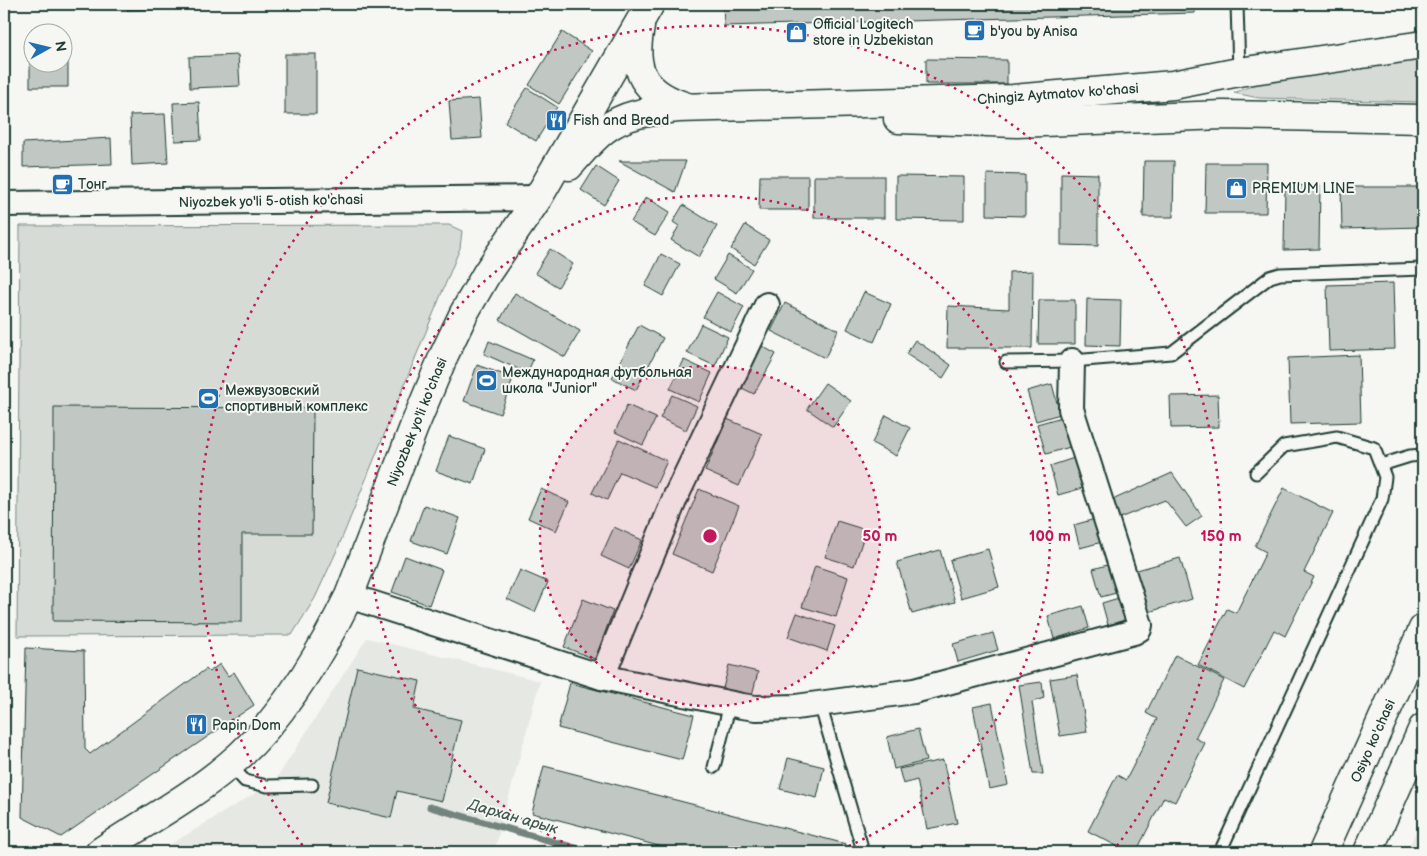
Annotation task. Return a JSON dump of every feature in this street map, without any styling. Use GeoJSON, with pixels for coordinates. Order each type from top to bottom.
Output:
{"type":"FeatureCollection","features":[{"type":"Feature","properties":{"kind":"street","name":"Niyozbek yo'li ko'chasi"},"geometry":{"type":"LineString","coordinates":[[646,12],[637,50],[638,63],[642,74],[649,86],[659,95],[690,108]]}},
{"type":"Feature","properties":{"kind":"street","name":"Niyozbek yo'li ko'chasi"},"geometry":{"type":"LineString","coordinates":[[100,852],[204,785],[230,765],[262,733],[287,701],[324,645],[349,596],[414,427],[464,313],[487,273],[538,198],[646,12]]}},
{"type":"Feature","properties":{"kind":"street","name":"Chingiz Aytmatov ko'chasi"},"geometry":{"type":"LineString","coordinates":[[538,198],[604,130],[623,119],[655,110],[1013,99],[1173,85],[1229,73],[1423,45]]}},
{"type":"Feature","properties":{"kind":"street"},"geometry":{"type":"LineString","coordinates":[[1223,115],[1211,107],[1206,95],[1207,89],[1211,84],[1229,73]]}},
{"type":"Feature","properties":{"kind":"street","name":"Chingiz Aytmatov ko'chasi"},"geometry":{"type":"LineString","coordinates":[[690,108],[926,121],[1017,123],[1223,115],[1423,119]]}},
{"type":"Feature","properties":{"kind":"street","name":"Niyozbek yo'li 5-otish ko'chasi"},"geometry":{"type":"LineString","coordinates":[[4,204],[538,198]]}},
{"type":"Feature","properties":{"kind":"street"},"geometry":{"type":"LineString","coordinates":[[602,677],[676,496],[767,305]]}},
{"type":"Feature","properties":{"kind":"street"},"geometry":{"type":"LineString","coordinates":[[349,596],[602,677],[756,708],[796,707],[914,691],[1139,630],[1140,625],[1071,410],[1072,361]]}},
{"type":"Feature","properties":{"kind":"street","name":"Osiyo ko'chasi"},"geometry":{"type":"LineString","coordinates":[[1323,852],[1423,629]]}},
{"type":"Feature","properties":{"kind":"street"},"geometry":{"type":"LineString","coordinates":[[1368,852],[1423,728]]}},
{"type":"Feature","properties":{"kind":"lane"},"geometry":{"type":"LineString","coordinates":[[1229,73],[1237,4]]}},
{"type":"Feature","properties":{"kind":"lane"},"geometry":{"type":"LineString","coordinates":[[1006,362],[1072,361],[1170,353],[1270,277],[1280,274],[1423,269]]}},
{"type":"Feature","properties":{"kind":"lane"},"geometry":{"type":"LineString","coordinates":[[1220,852],[1382,500],[1385,477],[1374,448],[1336,437],[1284,446],[1256,473]]}},
{"type":"Feature","properties":{"kind":"lane"},"geometry":{"type":"LineString","coordinates":[[1381,465],[1410,456],[1423,455]]}},
{"type":"Feature","properties":{"kind":"lane"},"geometry":{"type":"LineString","coordinates":[[714,767],[730,704]]}},
{"type":"Feature","properties":{"kind":"lane"},"geometry":{"type":"LineString","coordinates":[[820,704],[862,844]]}},
{"type":"Feature","properties":{"kind":"lane"},"geometry":{"type":"LineString","coordinates":[[230,765],[244,781],[267,786],[312,785]]}},
{"type":"Feature","properties":{"kind":"shaded area"},"geometry":{"type":"Polygon","coordinates":[[[1423,59],[1423,102],[1259,98],[1234,93],[1259,83],[1423,59]]]}},
{"type":"Feature","properties":{"kind":"shaded area","name":"Межвузовский спортивный комплекс"},"geometry":{"type":"Polygon","coordinates":[[[449,225],[462,231],[460,248],[338,548],[315,598],[292,635],[17,636],[20,226],[449,225]]]}},
{"type":"Feature","properties":{"kind":"shaded area"},"geometry":{"type":"Polygon","coordinates":[[[367,638],[540,681],[494,852],[158,852],[275,781],[367,638]]]}},
{"type":"Feature","properties":{"kind":"shaded area"},"geometry":{"type":"Polygon","coordinates":[[[1423,818],[1423,852],[1407,852],[1415,833],[1423,818]]]}},
{"type":"Feature","properties":{"kind":"building"},"geometry":{"type":"Polygon","coordinates":[[[127,4],[168,4],[168,9],[127,10],[127,4]]]}},
{"type":"Feature","properties":{"kind":"building"},"geometry":{"type":"Polygon","coordinates":[[[267,4],[318,4],[318,6],[267,7],[267,4]]]}},
{"type":"Feature","properties":{"kind":"building"},"geometry":{"type":"Polygon","coordinates":[[[536,4],[571,4],[571,6],[537,8],[536,4]]]}},
{"type":"Feature","properties":{"kind":"building"},"geometry":{"type":"Polygon","coordinates":[[[723,4],[1195,4],[1195,13],[724,26],[723,4]]]}},
{"type":"Feature","properties":{"kind":"building"},"geometry":{"type":"Polygon","coordinates":[[[1251,4],[1345,4],[1251,6],[1251,4]]]}},
{"type":"Feature","properties":{"kind":"building"},"geometry":{"type":"Polygon","coordinates":[[[562,32],[592,51],[559,104],[529,85],[562,32]]]}},
{"type":"Feature","properties":{"kind":"building"},"geometry":{"type":"Polygon","coordinates":[[[285,54],[316,54],[316,114],[285,114],[285,54]]]}},
{"type":"Feature","properties":{"kind":"building"},"geometry":{"type":"Polygon","coordinates":[[[238,55],[240,86],[190,88],[189,57],[238,55]]]}},
{"type":"Feature","properties":{"kind":"building"},"geometry":{"type":"Polygon","coordinates":[[[926,59],[1007,60],[1007,84],[926,84],[926,59]]]}},
{"type":"Feature","properties":{"kind":"building"},"geometry":{"type":"Polygon","coordinates":[[[30,72],[68,72],[68,87],[30,87],[30,72]]]}},
{"type":"Feature","properties":{"kind":"building"},"geometry":{"type":"Polygon","coordinates":[[[527,88],[557,107],[536,141],[505,122],[527,88]]]}},
{"type":"Feature","properties":{"kind":"building"},"geometry":{"type":"Polygon","coordinates":[[[479,99],[482,138],[452,140],[449,101],[479,99]]]}},
{"type":"Feature","properties":{"kind":"building"},"geometry":{"type":"Polygon","coordinates":[[[199,102],[201,140],[175,141],[173,103],[199,102]]]}},
{"type":"Feature","properties":{"kind":"building"},"geometry":{"type":"Polygon","coordinates":[[[165,114],[168,163],[132,165],[130,115],[165,114]]]}},
{"type":"Feature","properties":{"kind":"building"},"geometry":{"type":"Polygon","coordinates":[[[111,138],[112,164],[23,167],[23,143],[111,138]]]}},
{"type":"Feature","properties":{"kind":"building"},"geometry":{"type":"Polygon","coordinates":[[[619,161],[686,161],[675,192],[619,161]]]}},
{"type":"Feature","properties":{"kind":"building"},"geometry":{"type":"Polygon","coordinates":[[[1144,161],[1174,161],[1173,217],[1143,217],[1144,161]]]}},
{"type":"Feature","properties":{"kind":"building"},"geometry":{"type":"Polygon","coordinates":[[[1206,163],[1267,163],[1266,213],[1205,213],[1206,163]]]}},
{"type":"Feature","properties":{"kind":"building"},"geometry":{"type":"Polygon","coordinates":[[[596,166],[619,181],[604,205],[581,190],[596,166]]]}},
{"type":"Feature","properties":{"kind":"building"},"geometry":{"type":"Polygon","coordinates":[[[1061,173],[1098,174],[1098,246],[1061,245],[1061,173]]]}},
{"type":"Feature","properties":{"kind":"building"},"geometry":{"type":"Polygon","coordinates":[[[987,174],[1025,175],[1025,216],[987,215],[987,174]]]}},
{"type":"Feature","properties":{"kind":"building"},"geometry":{"type":"Polygon","coordinates":[[[760,176],[808,176],[808,210],[759,210],[760,176]]]}},
{"type":"Feature","properties":{"kind":"building"},"geometry":{"type":"Polygon","coordinates":[[[814,176],[884,176],[884,218],[814,218],[814,176]]]}},
{"type":"Feature","properties":{"kind":"building"},"geometry":{"type":"Polygon","coordinates":[[[896,176],[964,177],[964,220],[896,219],[896,176]]]}},
{"type":"Feature","properties":{"kind":"building"},"geometry":{"type":"Polygon","coordinates":[[[1320,185],[1319,249],[1284,250],[1285,186],[1320,185]]]}},
{"type":"Feature","properties":{"kind":"building"},"geometry":{"type":"Polygon","coordinates":[[[1341,187],[1423,187],[1423,227],[1342,229],[1341,187]]]}},
{"type":"Feature","properties":{"kind":"building"},"geometry":{"type":"Polygon","coordinates":[[[646,197],[670,212],[655,236],[631,222],[646,197]]]}},
{"type":"Feature","properties":{"kind":"building"},"geometry":{"type":"Polygon","coordinates":[[[683,205],[717,226],[699,257],[671,240],[679,226],[673,222],[683,205]]]}},
{"type":"Feature","properties":{"kind":"building"},"geometry":{"type":"Polygon","coordinates":[[[745,225],[769,240],[754,264],[731,249],[745,225]]]}},
{"type":"Feature","properties":{"kind":"building"},"geometry":{"type":"Polygon","coordinates":[[[550,249],[573,264],[558,287],[535,273],[550,249]]]}},
{"type":"Feature","properties":{"kind":"building"},"geometry":{"type":"Polygon","coordinates":[[[661,254],[680,264],[663,296],[645,286],[661,254]]]}},
{"type":"Feature","properties":{"kind":"building"},"geometry":{"type":"Polygon","coordinates":[[[728,255],[752,269],[737,293],[714,279],[728,255]]]}},
{"type":"Feature","properties":{"kind":"building"},"geometry":{"type":"Polygon","coordinates":[[[1033,271],[1032,348],[947,348],[948,306],[1009,309],[1009,272],[1033,271]]]}},
{"type":"Feature","properties":{"kind":"building"},"geometry":{"type":"Polygon","coordinates":[[[1393,283],[1395,349],[1329,351],[1327,285],[1393,283]]]}},
{"type":"Feature","properties":{"kind":"building"},"geometry":{"type":"Polygon","coordinates":[[[717,292],[744,307],[731,332],[703,317],[717,292]]]}},
{"type":"Feature","properties":{"kind":"building"},"geometry":{"type":"Polygon","coordinates":[[[864,292],[891,304],[874,342],[847,329],[864,292]]]}},
{"type":"Feature","properties":{"kind":"building"},"geometry":{"type":"Polygon","coordinates":[[[515,293],[580,331],[565,357],[500,320],[515,293]]]}},
{"type":"Feature","properties":{"kind":"building"},"geometry":{"type":"Polygon","coordinates":[[[1087,299],[1121,300],[1120,346],[1086,345],[1087,299]]]}},
{"type":"Feature","properties":{"kind":"building"},"geometry":{"type":"Polygon","coordinates":[[[1039,300],[1075,300],[1075,344],[1038,344],[1039,300]]]}},
{"type":"Feature","properties":{"kind":"building"},"geometry":{"type":"Polygon","coordinates":[[[785,303],[838,330],[825,358],[771,331],[785,303]]]}},
{"type":"Feature","properties":{"kind":"building"},"geometry":{"type":"Polygon","coordinates":[[[701,324],[728,337],[715,366],[687,353],[701,324]]]}},
{"type":"Feature","properties":{"kind":"building"},"geometry":{"type":"Polygon","coordinates":[[[639,325],[663,338],[636,390],[612,378],[639,325]]]}},
{"type":"Feature","properties":{"kind":"building"},"geometry":{"type":"Polygon","coordinates":[[[915,340],[951,365],[943,378],[906,354],[915,340]]]}},
{"type":"Feature","properties":{"kind":"building"},"geometry":{"type":"Polygon","coordinates":[[[489,341],[533,360],[527,373],[484,354],[489,341]]]}},
{"type":"Feature","properties":{"kind":"building"},"geometry":{"type":"Polygon","coordinates":[[[760,345],[776,354],[754,394],[738,386],[760,345]]]}},
{"type":"Feature","properties":{"kind":"building"},"geometry":{"type":"Polygon","coordinates":[[[1359,355],[1361,422],[1290,424],[1288,358],[1359,355]]]}},
{"type":"Feature","properties":{"kind":"building"},"geometry":{"type":"Polygon","coordinates":[[[684,360],[712,373],[699,402],[670,389],[684,360]]]}},
{"type":"Feature","properties":{"kind":"building"},"geometry":{"type":"Polygon","coordinates":[[[477,365],[513,378],[500,414],[464,401],[477,365]]]}},
{"type":"Feature","properties":{"kind":"building"},"geometry":{"type":"Polygon","coordinates":[[[825,383],[851,401],[833,427],[807,409],[825,383]]]}},
{"type":"Feature","properties":{"kind":"building"},"geometry":{"type":"Polygon","coordinates":[[[1052,384],[1060,414],[1036,421],[1027,391],[1052,384]]]}},
{"type":"Feature","properties":{"kind":"building"},"geometry":{"type":"Polygon","coordinates":[[[672,395],[697,406],[686,430],[660,418],[672,395]]]}},
{"type":"Feature","properties":{"kind":"building"},"geometry":{"type":"Polygon","coordinates":[[[1218,395],[1219,427],[1171,428],[1170,396],[1218,395]]]}},
{"type":"Feature","properties":{"kind":"building"},"geometry":{"type":"Polygon","coordinates":[[[627,405],[656,418],[643,445],[615,432],[627,405]]]}},
{"type":"Feature","properties":{"kind":"building"},"geometry":{"type":"Polygon","coordinates":[[[54,407],[313,408],[312,534],[242,534],[242,622],[53,621],[54,407]]]}},
{"type":"Feature","properties":{"kind":"building"},"geometry":{"type":"Polygon","coordinates":[[[886,415],[910,428],[896,456],[872,443],[886,415]]]}},
{"type":"Feature","properties":{"kind":"building"},"geometry":{"type":"Polygon","coordinates":[[[1062,417],[1070,447],[1046,454],[1037,424],[1062,417]]]}},
{"type":"Feature","properties":{"kind":"building"},"geometry":{"type":"Polygon","coordinates":[[[727,419],[762,434],[739,486],[705,471],[727,419]]]}},
{"type":"Feature","properties":{"kind":"building"},"geometry":{"type":"Polygon","coordinates":[[[449,436],[485,449],[473,484],[436,471],[449,436]]]}},
{"type":"Feature","properties":{"kind":"building"},"geometry":{"type":"Polygon","coordinates":[[[619,439],[667,461],[655,487],[620,472],[607,500],[592,493],[619,439]]]}},
{"type":"Feature","properties":{"kind":"building"},"geometry":{"type":"Polygon","coordinates":[[[1074,458],[1083,488],[1058,495],[1050,466],[1074,458]]]}},
{"type":"Feature","properties":{"kind":"building"},"geometry":{"type":"Polygon","coordinates":[[[1172,473],[1202,516],[1186,527],[1165,500],[1117,519],[1108,502],[1172,473]]]}},
{"type":"Feature","properties":{"kind":"building"},"geometry":{"type":"Polygon","coordinates":[[[1284,488],[1333,513],[1304,572],[1314,577],[1285,636],[1274,630],[1244,689],[1198,665],[1227,609],[1236,613],[1266,552],[1255,546],[1284,488]]]}},
{"type":"Feature","properties":{"kind":"building"},"geometry":{"type":"Polygon","coordinates":[[[541,489],[569,502],[556,531],[528,518],[541,489]]]}},
{"type":"Feature","properties":{"kind":"building"},"geometry":{"type":"Polygon","coordinates":[[[699,489],[739,506],[712,571],[672,554],[699,489]]]}},
{"type":"Feature","properties":{"kind":"building"},"geometry":{"type":"Polygon","coordinates":[[[424,505],[460,518],[447,554],[411,541],[424,505]]]}},
{"type":"Feature","properties":{"kind":"building"},"geometry":{"type":"Polygon","coordinates":[[[1095,519],[1102,542],[1080,548],[1074,525],[1095,519]]]}},
{"type":"Feature","properties":{"kind":"building"},"geometry":{"type":"Polygon","coordinates":[[[837,521],[866,530],[854,566],[825,557],[837,521]]]}},
{"type":"Feature","properties":{"kind":"building"},"geometry":{"type":"Polygon","coordinates":[[[614,527],[642,540],[629,569],[601,556],[614,527]]]}},
{"type":"Feature","properties":{"kind":"building"},"geometry":{"type":"Polygon","coordinates":[[[988,549],[999,587],[961,598],[950,560],[988,549]]]}},
{"type":"Feature","properties":{"kind":"building"},"geometry":{"type":"Polygon","coordinates":[[[940,550],[955,602],[912,614],[897,562],[940,550]]]}},
{"type":"Feature","properties":{"kind":"building"},"geometry":{"type":"Polygon","coordinates":[[[405,556],[442,570],[429,605],[392,592],[405,556]]]}},
{"type":"Feature","properties":{"kind":"building"},"geometry":{"type":"Polygon","coordinates":[[[1180,558],[1192,599],[1142,614],[1130,572],[1180,558]]]}},
{"type":"Feature","properties":{"kind":"building"},"geometry":{"type":"Polygon","coordinates":[[[1111,564],[1120,592],[1101,597],[1093,569],[1111,564]]]}},
{"type":"Feature","properties":{"kind":"building"},"geometry":{"type":"Polygon","coordinates":[[[815,566],[848,577],[836,617],[802,607],[815,566]]]}},
{"type":"Feature","properties":{"kind":"building"},"geometry":{"type":"Polygon","coordinates":[[[520,570],[548,582],[535,612],[507,599],[520,570]]]}},
{"type":"Feature","properties":{"kind":"building"},"geometry":{"type":"Polygon","coordinates":[[[1122,597],[1128,619],[1108,625],[1102,603],[1122,597]]]}},
{"type":"Feature","properties":{"kind":"building"},"geometry":{"type":"Polygon","coordinates":[[[583,599],[613,611],[595,659],[564,647],[583,599]]]}},
{"type":"Feature","properties":{"kind":"building"},"geometry":{"type":"Polygon","coordinates":[[[1083,606],[1089,628],[1054,639],[1048,616],[1083,606]]]}},
{"type":"Feature","properties":{"kind":"building"},"geometry":{"type":"Polygon","coordinates":[[[797,613],[835,626],[827,651],[788,637],[797,613]]]}},
{"type":"Feature","properties":{"kind":"building"},"geometry":{"type":"Polygon","coordinates":[[[993,633],[998,650],[958,662],[953,644],[993,633]]]}},
{"type":"Feature","properties":{"kind":"building"},"geometry":{"type":"Polygon","coordinates":[[[26,648],[84,651],[85,749],[90,754],[206,669],[209,672],[220,664],[228,676],[234,672],[254,705],[61,837],[22,817],[26,648]]]}},
{"type":"Feature","properties":{"kind":"building"},"geometry":{"type":"Polygon","coordinates":[[[1175,655],[1224,680],[1195,738],[1205,743],[1175,802],[1164,797],[1136,852],[1128,852],[1088,831],[1117,775],[1126,780],[1157,719],[1146,713],[1175,655]]]}},
{"type":"Feature","properties":{"kind":"building"},"geometry":{"type":"Polygon","coordinates":[[[729,665],[758,672],[751,699],[722,692],[729,665]]]}},
{"type":"Feature","properties":{"kind":"building"},"geometry":{"type":"Polygon","coordinates":[[[357,667],[420,681],[414,709],[461,720],[442,801],[397,791],[391,818],[326,803],[357,667]]]}},
{"type":"Feature","properties":{"kind":"building"},"geometry":{"type":"Polygon","coordinates":[[[1077,675],[1087,732],[1060,736],[1050,679],[1077,675]]]}},
{"type":"Feature","properties":{"kind":"building"},"geometry":{"type":"Polygon","coordinates":[[[1042,682],[1044,698],[1032,702],[1043,774],[1033,774],[1019,685],[1042,682]]]}},
{"type":"Feature","properties":{"kind":"building"},"geometry":{"type":"Polygon","coordinates":[[[570,683],[694,715],[682,760],[558,728],[570,683]]]}},
{"type":"Feature","properties":{"kind":"building"},"geometry":{"type":"Polygon","coordinates":[[[992,703],[1008,785],[989,789],[973,707],[992,703]]]}},
{"type":"Feature","properties":{"kind":"building"},"geometry":{"type":"Polygon","coordinates":[[[918,729],[926,761],[894,769],[887,737],[918,729]]]}},
{"type":"Feature","properties":{"kind":"building"},"geometry":{"type":"Polygon","coordinates":[[[788,758],[824,767],[817,798],[780,789],[788,758]]]}},
{"type":"Feature","properties":{"kind":"building"},"geometry":{"type":"Polygon","coordinates":[[[943,760],[957,823],[927,829],[917,780],[903,784],[899,769],[943,760]]]}},
{"type":"Feature","properties":{"kind":"building"},"geometry":{"type":"Polygon","coordinates":[[[544,766],[846,844],[844,852],[682,852],[532,813],[544,766]]]}},
{"type":"Feature","properties":{"kind":"waterway","name":"Дархан арык"},"geometry":{"type":"LineString","coordinates":[[430,807],[590,852]]}},
{"type":"Feature","properties":{"kind":"place","name":"b'you by Anisa"},"geometry":{"type":"Point","coordinates":[974,31]}},
{"type":"Feature","properties":{"kind":"place","name":"Official Logitech store in Uzbekistan"},"geometry":{"type":"Point","coordinates":[797,32]}},
{"type":"Feature","properties":{"kind":"place","name":"Fish and Bread"},"geometry":{"type":"Point","coordinates":[557,120]}},
{"type":"Feature","properties":{"kind":"place","name":"Тонг"},"geometry":{"type":"Point","coordinates":[62,184]}},
{"type":"Feature","properties":{"kind":"place","name":"PREMIUM LINE"},"geometry":{"type":"Point","coordinates":[1236,188]}},
{"type":"Feature","properties":{"kind":"place","name":"Международная футбольная школа \"Junior\""},"geometry":{"type":"Point","coordinates":[486,380]}},
{"type":"Feature","properties":{"kind":"place","name":"Межвузовский спортивный комплекс"},"geometry":{"type":"Point","coordinates":[209,398]}},
{"type":"Feature","properties":{"kind":"place","name":"Papin Dom"},"geometry":{"type":"Point","coordinates":[196,725]}}]}
